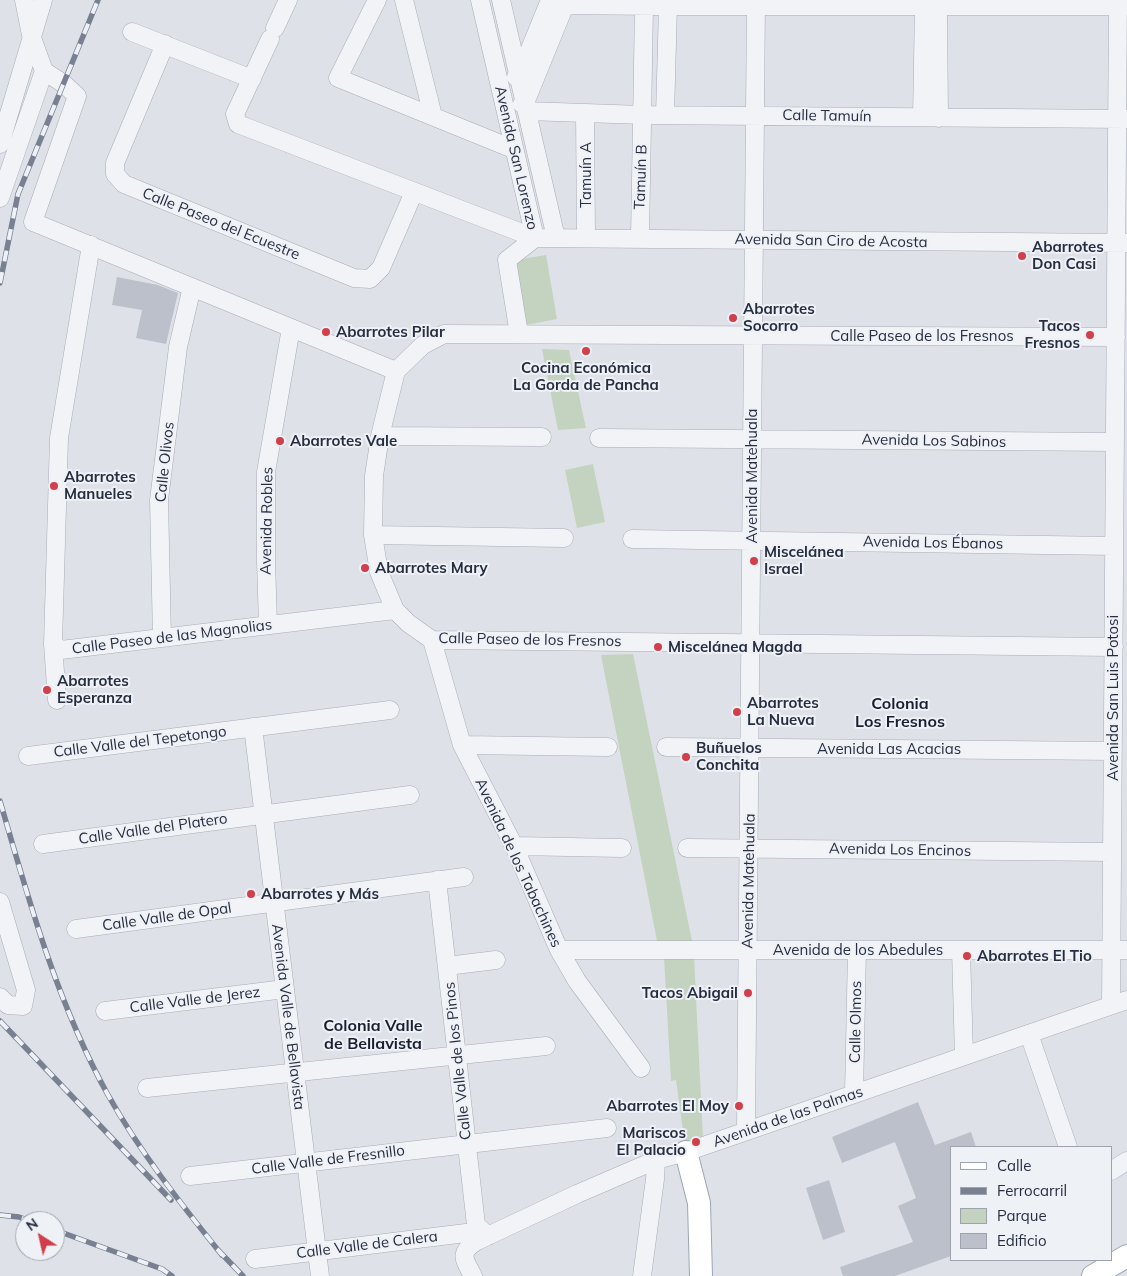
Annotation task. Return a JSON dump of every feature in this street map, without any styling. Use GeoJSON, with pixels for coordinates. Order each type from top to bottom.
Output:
{"type":"FeatureCollection","features":[{"type":"Feature","properties":{"kind":"main road"},"geometry":{"type":"LineString","coordinates":[[672,1155],[686,1205],[690,1276]]}},
{"type":"Feature","properties":{"kind":"main road"},"geometry":{"type":"LineString","coordinates":[[672,1155],[699,1203],[702,1276]]}},
{"type":"Feature","properties":{"kind":"main road"},"geometry":{"type":"LineString","coordinates":[[1093,1276],[1127,1256]]}},
{"type":"Feature","properties":{"kind":"street"},"geometry":{"type":"LineString","coordinates":[[288,0],[235,114],[238,124],[535,238]]}},
{"type":"Feature","properties":{"kind":"street"},"geometry":{"type":"LineString","coordinates":[[377,0],[338,78],[513,149]]}},
{"type":"Feature","properties":{"kind":"street"},"geometry":{"type":"LineString","coordinates":[[404,0],[433,116]]}},
{"type":"Feature","properties":{"kind":"street","name":"Avenida San Lorenzo"},"geometry":{"type":"LineString","coordinates":[[480,0],[535,238],[507,260],[519,334]]}},
{"type":"Feature","properties":{"kind":"street","name":"Avenida San Lorenzo"},"geometry":{"type":"LineString","coordinates":[[501,0],[556,238]]}},
{"type":"Feature","properties":{"kind":"street"},"geometry":{"type":"LineString","coordinates":[[0,144],[31,35],[36,2]]}},
{"type":"Feature","properties":{"kind":"street"},"geometry":{"type":"LineString","coordinates":[[498,82],[519,76],[561,2]]}},
{"type":"Feature","properties":{"kind":"street"},"geometry":{"type":"LineString","coordinates":[[561,2],[657,5],[756,3],[931,6],[1121,4]]}},
{"type":"Feature","properties":{"kind":"street"},"geometry":{"type":"LineString","coordinates":[[526,107],[561,2]]}},
{"type":"Feature","properties":{"kind":"street","name":"Avenida Matehuala"},"geometry":{"type":"LineString","coordinates":[[746,1131],[756,3]]}},
{"type":"Feature","properties":{"kind":"street","name":"Avenida San Luis Potosi"},"geometry":{"type":"LineString","coordinates":[[1119,1002],[1119,950],[1112,852],[1114,647],[1120,601],[1114,546],[1116,337],[1122,243],[1121,4]]}},
{"type":"Feature","properties":{"kind":"street"},"geometry":{"type":"LineString","coordinates":[[657,5],[665,115]]}},
{"type":"Feature","properties":{"kind":"street","name":"Tamuín B"},"geometry":{"type":"LineString","coordinates":[[640,239],[643,114],[657,5]]}},
{"type":"Feature","properties":{"kind":"street"},"geometry":{"type":"LineString","coordinates":[[930,117],[931,6]]}},
{"type":"Feature","properties":{"kind":"street"},"geometry":{"type":"LineString","coordinates":[[132,32],[252,79]]}},
{"type":"Feature","properties":{"kind":"street"},"geometry":{"type":"LineString","coordinates":[[31,35],[44,71],[78,96],[33,222],[396,371]]}},
{"type":"Feature","properties":{"kind":"street","name":"Calle Paseo del Ecuestre"},"geometry":{"type":"LineString","coordinates":[[165,44],[114,162],[115,174],[124,184],[354,278],[370,279],[381,268],[414,192]]}},
{"type":"Feature","properties":{"kind":"street"},"geometry":{"type":"LineString","coordinates":[[0,198],[44,71]]}},
{"type":"Feature","properties":{"kind":"street","name":"Calle Tamuín"},"geometry":{"type":"LineString","coordinates":[[504,108],[526,107],[585,113],[665,115],[1122,119]]}},
{"type":"Feature","properties":{"kind":"street","name":"Tamuín A"},"geometry":{"type":"LineString","coordinates":[[585,113],[586,238]]}},
{"type":"Feature","properties":{"kind":"street","name":"Avenida San Ciro de Acosta"},"geometry":{"type":"LineString","coordinates":[[535,238],[1122,243]]}},
{"type":"Feature","properties":{"kind":"street","name":"Calle Paseo de las Magnolias"},"geometry":{"type":"LineString","coordinates":[[91,245],[59,438],[53,644],[61,650],[394,610]]}},
{"type":"Feature","properties":{"kind":"street","name":"Calle Olivos"},"geometry":{"type":"LineString","coordinates":[[162,638],[159,500],[178,347],[192,287]]}},
{"type":"Feature","properties":{"kind":"street","name":"Avenida Robles"},"geometry":{"type":"LineString","coordinates":[[268,625],[266,472],[290,328]]}},
{"type":"Feature","properties":{"kind":"street","name":"Calle Paseo de los Fresnos"},"geometry":{"type":"LineString","coordinates":[[1114,647],[432,640],[408,624],[394,610],[379,572],[373,535],[374,476],[380,436],[396,371],[423,345],[444,334],[1116,337]]}},
{"type":"Feature","properties":{"kind":"street"},"geometry":{"type":"LineString","coordinates":[[380,436],[542,437]]}},
{"type":"Feature","properties":{"kind":"street","name":"Avenida Los Sabinos"},"geometry":{"type":"LineString","coordinates":[[599,438],[1115,442]]}},
{"type":"Feature","properties":{"kind":"street"},"geometry":{"type":"LineString","coordinates":[[373,535],[564,538]]}},
{"type":"Feature","properties":{"kind":"street","name":"Avenida Los Ébanos"},"geometry":{"type":"LineString","coordinates":[[632,539],[1114,546]]}},
{"type":"Feature","properties":{"kind":"street","name":"Avenida de los Tabachines"},"geometry":{"type":"LineString","coordinates":[[432,640],[462,746],[514,846],[559,950],[577,981],[642,1068]]}},
{"type":"Feature","properties":{"kind":"street"},"geometry":{"type":"LineString","coordinates":[[53,644],[57,700]]}},
{"type":"Feature","properties":{"kind":"street","name":"Calle Valle del Tepetongo"},"geometry":{"type":"LineString","coordinates":[[28,756],[390,710]]}},
{"type":"Feature","properties":{"kind":"street","name":"Avenida Valle de Bellavista"},"geometry":{"type":"LineString","coordinates":[[253,727],[320,1276]]}},
{"type":"Feature","properties":{"kind":"street"},"geometry":{"type":"LineString","coordinates":[[462,746],[608,747]]}},
{"type":"Feature","properties":{"kind":"street","name":"Avenida Las Acacias"},"geometry":{"type":"LineString","coordinates":[[666,747],[1113,751]]}},
{"type":"Feature","properties":{"kind":"street","name":"Calle Valle del Platero"},"geometry":{"type":"LineString","coordinates":[[43,844],[410,795]]}},
{"type":"Feature","properties":{"kind":"street"},"geometry":{"type":"LineString","coordinates":[[514,846],[622,848]]}},
{"type":"Feature","properties":{"kind":"street","name":"Avenida Los Encinos"},"geometry":{"type":"LineString","coordinates":[[687,848],[1112,852]]}},
{"type":"Feature","properties":{"kind":"street","name":"Calle Valle de Opal"},"geometry":{"type":"LineString","coordinates":[[76,929],[464,877]]}},
{"type":"Feature","properties":{"kind":"street","name":"Calle Valle de los Pinos"},"geometry":{"type":"LineString","coordinates":[[437,880],[477,1234]]}},
{"type":"Feature","properties":{"kind":"street"},"geometry":{"type":"LineString","coordinates":[[0,902],[26,990],[23,1006],[8,1006],[0,997]]}},
{"type":"Feature","properties":{"kind":"street","name":"Avenida de los Abedules"},"geometry":{"type":"LineString","coordinates":[[559,950],[1119,950]]}},
{"type":"Feature","properties":{"kind":"street","name":"Calle Olmos"},"geometry":{"type":"LineString","coordinates":[[854,1094],[857,950]]}},
{"type":"Feature","properties":{"kind":"street"},"geometry":{"type":"LineString","coordinates":[[961,950],[964,1056]]}},
{"type":"Feature","properties":{"kind":"street"},"geometry":{"type":"LineString","coordinates":[[447,966],[496,960]]}},
{"type":"Feature","properties":{"kind":"street","name":"Calle Valle de Jerez"},"geometry":{"type":"LineString","coordinates":[[105,1011],[285,989]]}},
{"type":"Feature","properties":{"kind":"street","name":"Avenida de las Palmas"},"geometry":{"type":"LineString","coordinates":[[473,1276],[464,1259],[465,1251],[477,1234],[672,1155],[1119,1002]]}},
{"type":"Feature","properties":{"kind":"street"},"geometry":{"type":"LineString","coordinates":[[1029,1034],[1068,1146]]}},
{"type":"Feature","properties":{"kind":"street"},"geometry":{"type":"LineString","coordinates":[[147,1088],[546,1046]]}},
{"type":"Feature","properties":{"kind":"street","name":"Calle Valle de Fresnillo"},"geometry":{"type":"LineString","coordinates":[[190,1176],[607,1128]]}},
{"type":"Feature","properties":{"kind":"street"},"geometry":{"type":"LineString","coordinates":[[642,1276],[655,1180],[672,1155]]}},
{"type":"Feature","properties":{"kind":"street"},"geometry":{"type":"LineString","coordinates":[[1112,1170],[1127,1161]]}},
{"type":"Feature","properties":{"kind":"street","name":"Calle Valle de Calera"},"geometry":{"type":"LineString","coordinates":[[255,1259],[477,1234]]}},
{"type":"Feature","properties":{"kind":"green space"},"geometry":{"type":"Polygon","coordinates":[[[546,255],[557,319],[526,325],[515,260],[546,255]]]}},
{"type":"Feature","properties":{"kind":"green space"},"geometry":{"type":"Polygon","coordinates":[[[542,349],[569,350],[586,428],[558,430],[542,349]]]}},
{"type":"Feature","properties":{"kind":"green space"},"geometry":{"type":"Polygon","coordinates":[[[593,464],[605,522],[577,528],[565,470],[593,464]]]}},
{"type":"Feature","properties":{"kind":"green space"},"geometry":{"type":"Polygon","coordinates":[[[633,654],[692,941],[657,941],[601,655],[633,654]]]}},
{"type":"Feature","properties":{"kind":"green space"},"geometry":{"type":"Polygon","coordinates":[[[694,956],[703,1139],[685,1145],[676,1080],[671,1081],[664,957],[694,956]]]}},
{"type":"Feature","properties":{"kind":"building"},"geometry":{"type":"Polygon","coordinates":[[[117,277],[158,285],[178,293],[166,344],[136,338],[142,310],[112,305],[117,277]]]}},
{"type":"Feature","properties":{"kind":"building"},"geometry":{"type":"Polygon","coordinates":[[[918,1102],[935,1145],[971,1132],[976,1146],[950,1146],[950,1256],[895,1276],[843,1276],[840,1267],[913,1242],[898,1206],[916,1198],[895,1142],[842,1163],[832,1137],[918,1102]]]}},
{"type":"Feature","properties":{"kind":"building"},"geometry":{"type":"Polygon","coordinates":[[[829,1180],[845,1232],[823,1240],[806,1188],[829,1180]]]}},
{"type":"Feature","properties":{"kind":"railway"},"geometry":{"type":"LineString","coordinates":[[0,283],[18,194],[98,0]]}},
{"type":"Feature","properties":{"kind":"railway"},"geometry":{"type":"LineString","coordinates":[[0,801],[33,914],[59,988],[90,1060],[120,1116],[147,1157],[222,1255]]}},
{"type":"Feature","properties":{"kind":"railway"},"geometry":{"type":"LineString","coordinates":[[0,1021],[171,1200]]}},
{"type":"Feature","properties":{"kind":"railway"},"geometry":{"type":"LineString","coordinates":[[0,1215],[15,1217]]}},
{"type":"Feature","properties":{"kind":"railway"},"geometry":{"type":"LineString","coordinates":[[65,1234],[162,1269],[172,1276]]}},
{"type":"Feature","properties":{"kind":"railway"},"geometry":{"type":"LineString","coordinates":[[217,1249],[243,1276]]}},
{"type":"Feature","properties":{"kind":"place","name":"Abarrotes Don Casi"},"geometry":{"type":"Point","coordinates":[1022,256]}},
{"type":"Feature","properties":{"kind":"place","name":"Abarrotes Socorro"},"geometry":{"type":"Point","coordinates":[733,318]}},
{"type":"Feature","properties":{"kind":"place","name":"Abarrotes Pilar"},"geometry":{"type":"Point","coordinates":[326,332]}},
{"type":"Feature","properties":{"kind":"place","name":"Tacos Fresnos"},"geometry":{"type":"Point","coordinates":[1090,335]}},
{"type":"Feature","properties":{"kind":"place","name":"Cocina Económica La Gorda de Pancha"},"geometry":{"type":"Point","coordinates":[586,351]}},
{"type":"Feature","properties":{"kind":"place","name":"Abarrotes Vale"},"geometry":{"type":"Point","coordinates":[280,441]}},
{"type":"Feature","properties":{"kind":"place","name":"Abarrotes Manueles"},"geometry":{"type":"Point","coordinates":[54,486]}},
{"type":"Feature","properties":{"kind":"place","name":"Miscelánea Israel"},"geometry":{"type":"Point","coordinates":[754,561]}},
{"type":"Feature","properties":{"kind":"place","name":"Abarrotes Mary"},"geometry":{"type":"Point","coordinates":[365,568]}},
{"type":"Feature","properties":{"kind":"place","name":"Miscelánea Magda"},"geometry":{"type":"Point","coordinates":[658,647]}},
{"type":"Feature","properties":{"kind":"place","name":"Abarrotes Esperanza"},"geometry":{"type":"Point","coordinates":[47,690]}},
{"type":"Feature","properties":{"kind":"place","name":"Abarrotes La Nueva"},"geometry":{"type":"Point","coordinates":[737,712]}},
{"type":"Feature","properties":{"kind":"place","name":"Buñuelos Conchita"},"geometry":{"type":"Point","coordinates":[686,757]}},
{"type":"Feature","properties":{"kind":"place","name":"Abarrotes y Más"},"geometry":{"type":"Point","coordinates":[251,894]}},
{"type":"Feature","properties":{"kind":"place","name":"Abarrotes El Tio"},"geometry":{"type":"Point","coordinates":[967,956]}},
{"type":"Feature","properties":{"kind":"place","name":"Tacos Abigail"},"geometry":{"type":"Point","coordinates":[748,993]}},
{"type":"Feature","properties":{"kind":"place","name":"Abarrotes El Moy"},"geometry":{"type":"Point","coordinates":[739,1106]}},
{"type":"Feature","properties":{"kind":"place","name":"Mariscos El Palacio"},"geometry":{"type":"Point","coordinates":[696,1142]}},
{"type":"Feature","properties":{"kind":"district","name":"Colonia Los Fresnos"},"geometry":{"type":"Point","coordinates":[900,713]}},
{"type":"Feature","properties":{"kind":"district","name":"Colonia Valle de Bellavista"},"geometry":{"type":"Point","coordinates":[373,1035]}}]}
